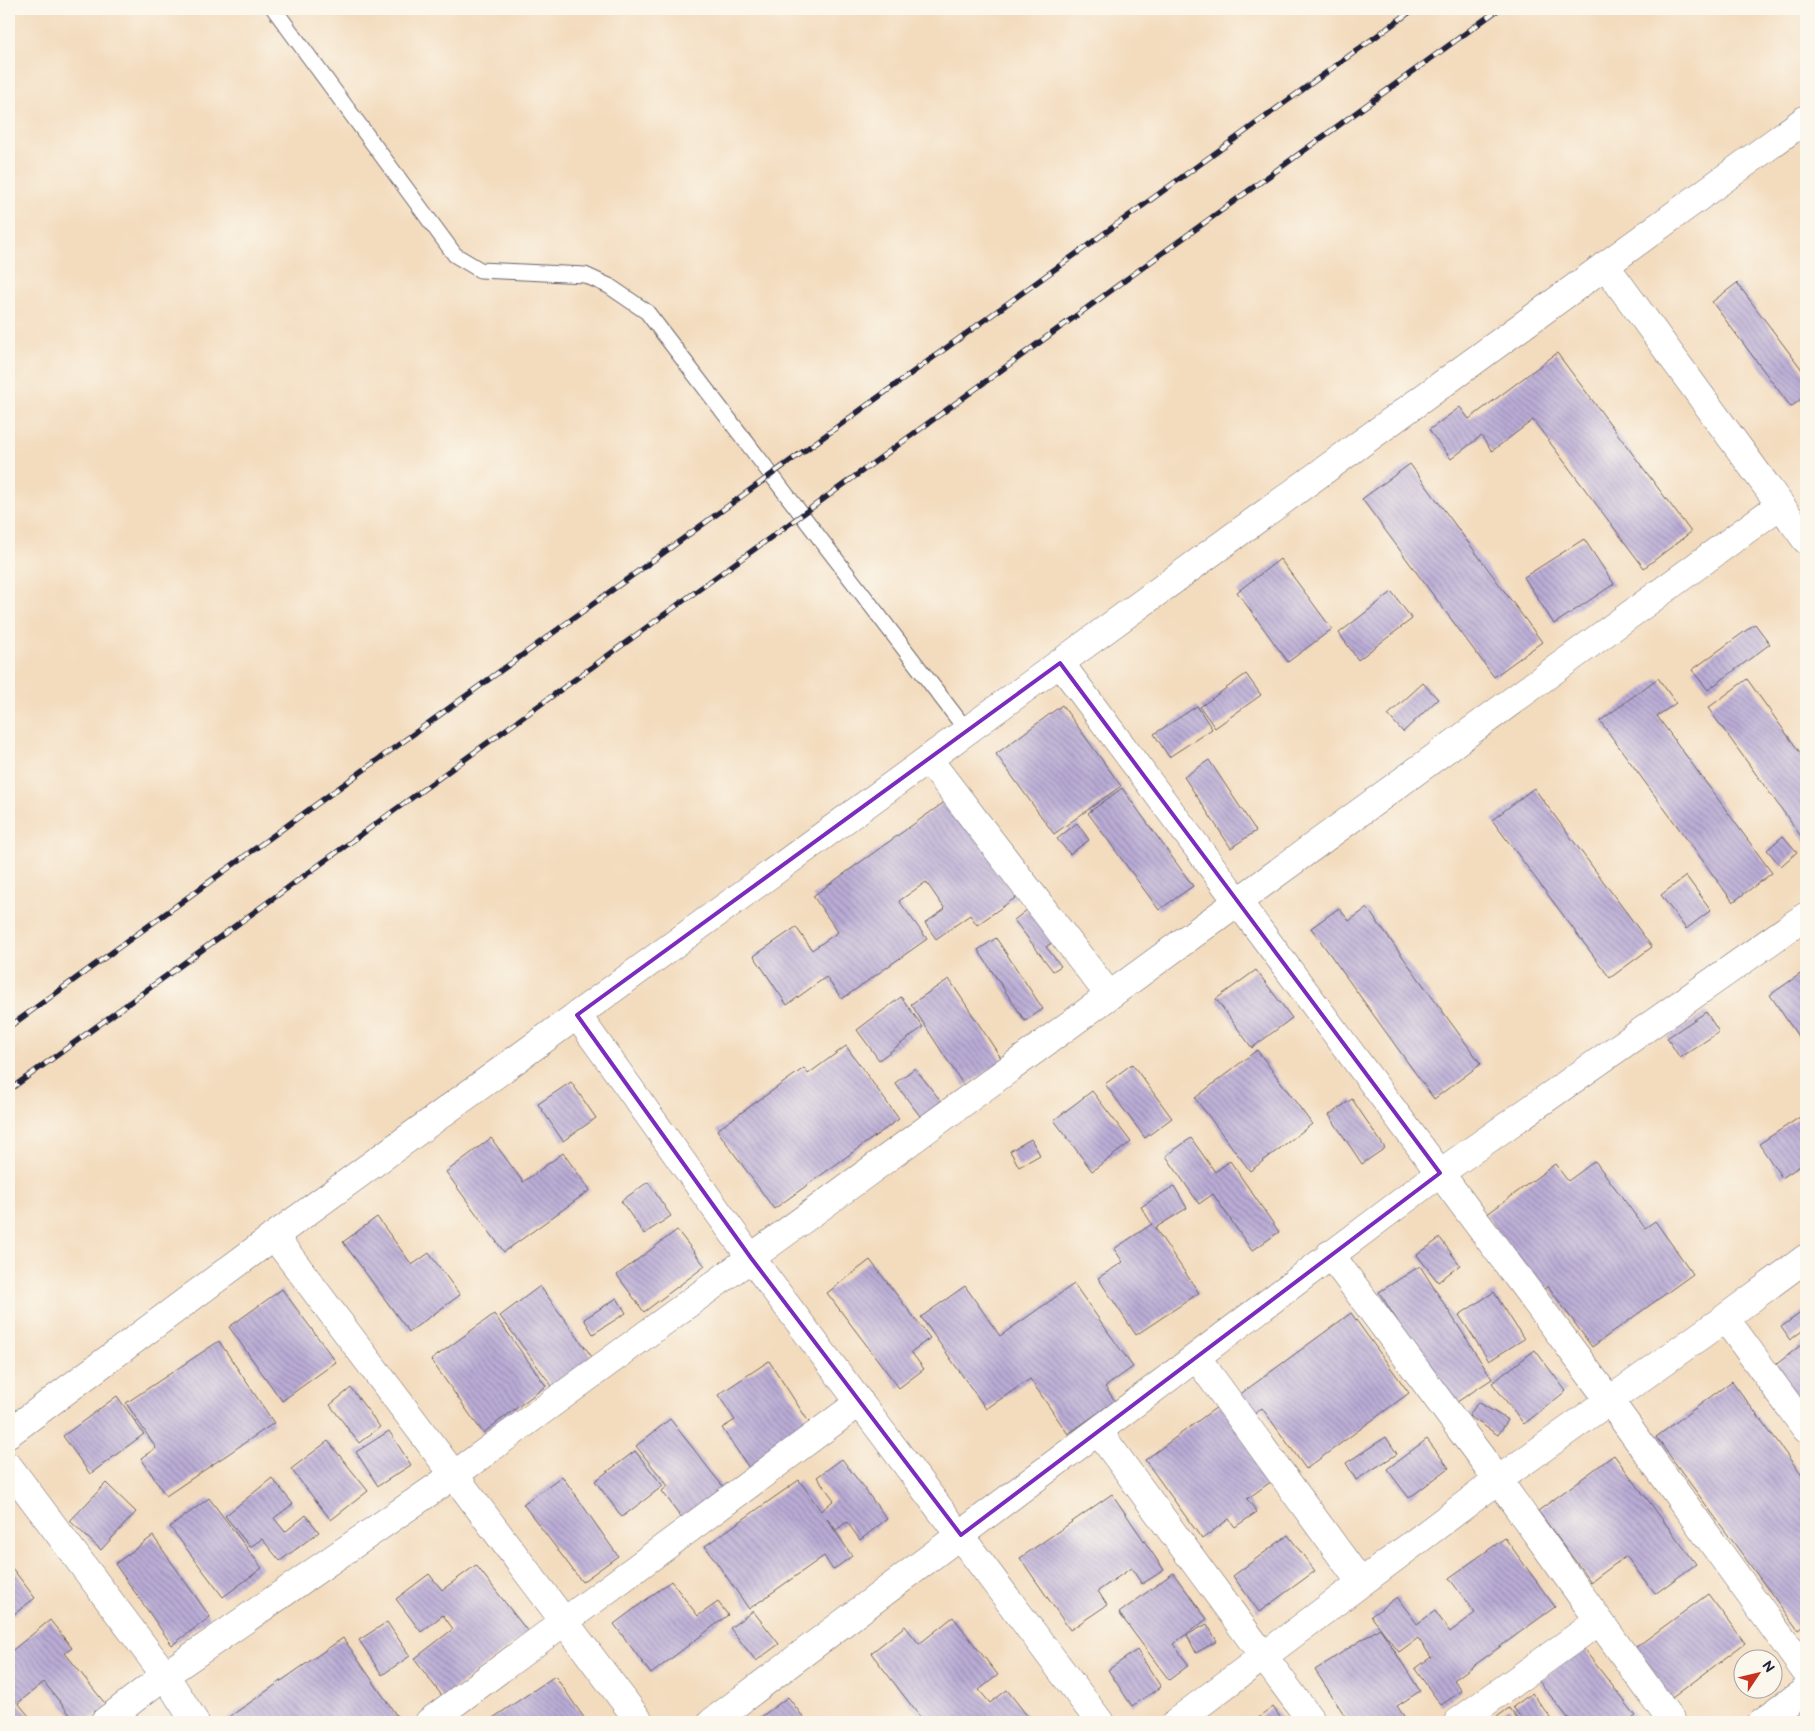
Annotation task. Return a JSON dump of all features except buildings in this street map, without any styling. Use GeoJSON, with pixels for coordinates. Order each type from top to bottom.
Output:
{"type":"FeatureCollection","features":[{"type":"Feature","properties":{"kind":"street"},"geometry":{"type":"LineString","coordinates":[[9,1433],[274,1236],[1806,119]]}},
{"type":"Feature","properties":{"kind":"street"},"geometry":{"type":"LineString","coordinates":[[1605,265],[1806,540]]}},
{"type":"Feature","properties":{"kind":"street"},"geometry":{"type":"LineString","coordinates":[[104,1722],[165,1675],[454,1475],[1780,504]]}},
{"type":"Feature","properties":{"kind":"street"},"geometry":{"type":"LineString","coordinates":[[1060,663],[1609,1400],[1806,1672]]}},
{"type":"Feature","properties":{"kind":"street"},"geometry":{"type":"LineString","coordinates":[[928,759],[1109,995]]}},
{"type":"Feature","properties":{"kind":"street"},"geometry":{"type":"LineString","coordinates":[[712,1722],[961,1536],[1153,1388],[1197,1358],[1330,1254],[1440,1173],[1806,916]]}},
{"type":"Feature","properties":{"kind":"street"},"geometry":{"type":"LineString","coordinates":[[577,1015],[751,1258],[1100,1722]]}},
{"type":"Feature","properties":{"kind":"street"},"geometry":{"type":"LineString","coordinates":[[274,1236],[640,1722]]}},
{"type":"Feature","properties":{"kind":"street"},"geometry":{"type":"LineString","coordinates":[[1330,1254],[1498,1480],[1672,1722]]}},
{"type":"Feature","properties":{"kind":"street"},"geometry":{"type":"LineString","coordinates":[[1176,1722],[1498,1480],[1806,1258]]}},
{"type":"Feature","properties":{"kind":"street"},"geometry":{"type":"LineString","coordinates":[[1725,1318],[1806,1429]]}},
{"type":"Feature","properties":{"kind":"street"},"geometry":{"type":"LineString","coordinates":[[1197,1358],[1362,1583]]}},
{"type":"Feature","properties":{"kind":"street"},"geometry":{"type":"LineString","coordinates":[[429,1722],[860,1402]]}},
{"type":"Feature","properties":{"kind":"street"},"geometry":{"type":"LineString","coordinates":[[1098,1431],[1263,1658],[1312,1722]]}},
{"type":"Feature","properties":{"kind":"street"},"geometry":{"type":"LineString","coordinates":[[9,1467],[165,1675],[195,1722]]}},
{"type":"Feature","properties":{"kind":"street"},"geometry":{"type":"LineString","coordinates":[[1458,1722],[1599,1621]]}},
{"type":"Feature","properties":{"kind":"street"},"geometry":{"type":"LineString","coordinates":[[1762,1722],[1806,1690]]}},
{"type":"Feature","properties":{"kind":"lane"},"geometry":{"type":"LineString","coordinates":[[274,9],[455,255],[480,270],[586,275],[609,286],[647,312],[968,731]]}},
{"type":"Feature","properties":{"kind":"highlighted area"},"geometry":{"type":"Polygon","coordinates":[[[1060,663],[1440,1173],[961,1535],[751,1258],[577,1015],[1060,663]]]}},
{"type":"Feature","properties":{"kind":"railway"},"geometry":{"type":"LineString","coordinates":[[9,1027],[1414,9]]}},
{"type":"Feature","properties":{"kind":"railway"},"geometry":{"type":"LineString","coordinates":[[9,1090],[1499,9]]}}]}
